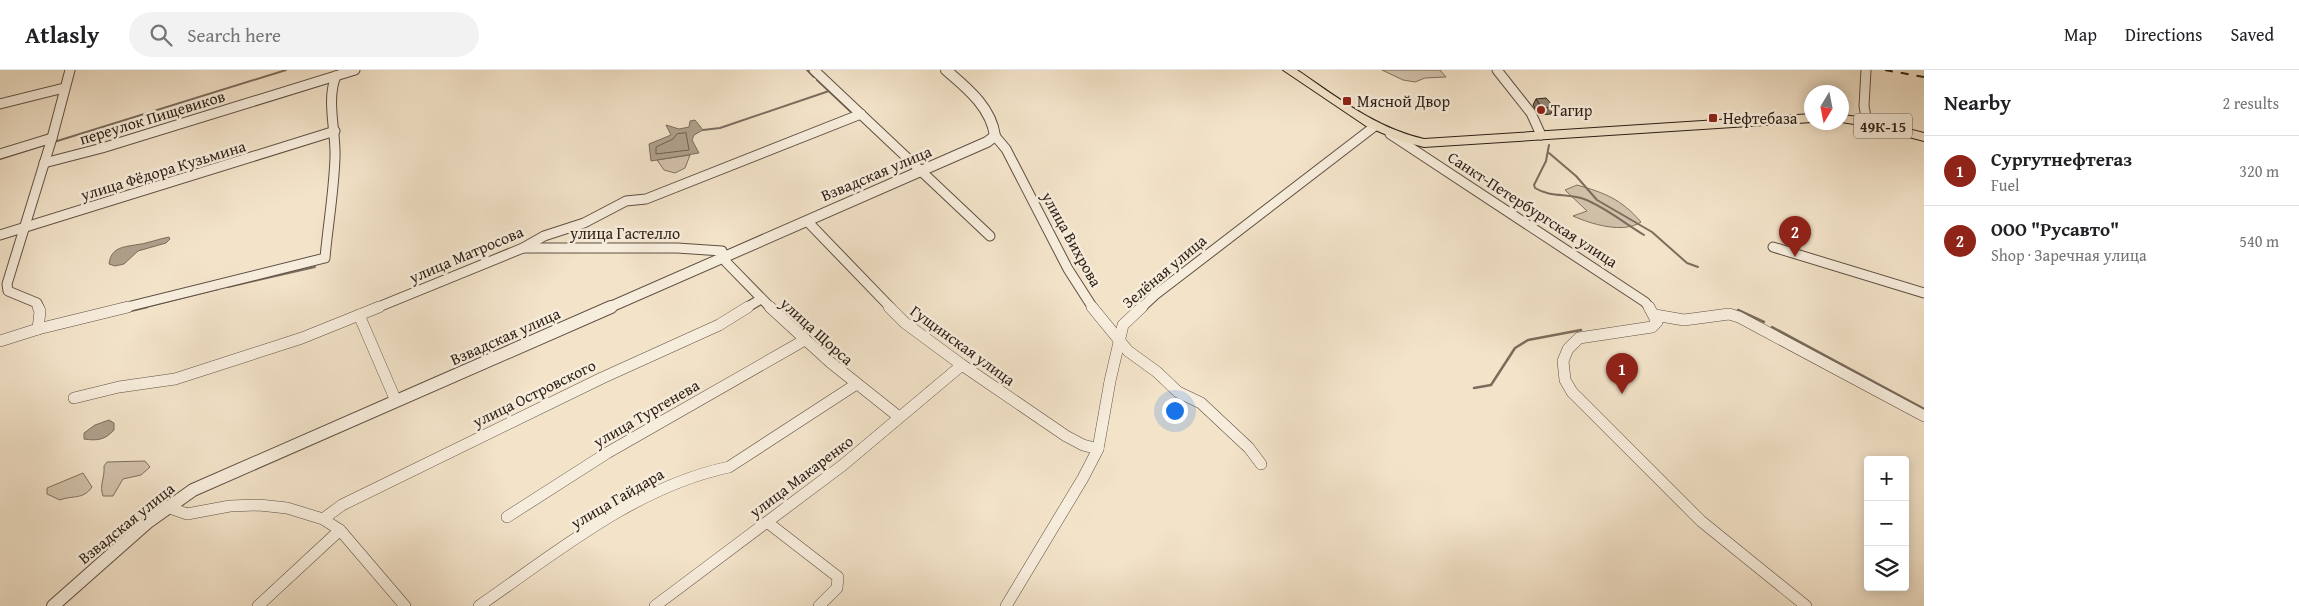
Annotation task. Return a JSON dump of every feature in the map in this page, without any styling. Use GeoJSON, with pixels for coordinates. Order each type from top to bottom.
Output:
{"type":"FeatureCollection","features":[{"type":"Feature","properties":{"kind":"main road"},"geometry":{"type":"LineString","coordinates":[[1289,70],[1374,126],[1406,140],[1424,142],[1804,119]]}},
{"type":"Feature","properties":{"kind":"main road","name":"49К-15"},"geometry":{"type":"LineString","coordinates":[[1849,120],[1866,122],[1924,137]]}},
{"type":"Feature","properties":{"kind":"street"},"geometry":{"type":"LineString","coordinates":[[38,329],[40,311],[37,303],[8,291],[7,284],[52,138],[70,70]]}},
{"type":"Feature","properties":{"kind":"street","name":"переулок Пищевиков"},"geometry":{"type":"LineString","coordinates":[[44,163],[102,148],[355,70]]}},
{"type":"Feature","properties":{"kind":"street"},"geometry":{"type":"LineString","coordinates":[[814,70],[923,170],[990,236]]}},
{"type":"Feature","properties":{"kind":"street","name":"улица Вихрова"},"geometry":{"type":"LineString","coordinates":[[946,70],[971,94],[987,113],[995,129],[995,136],[1006,149],[1068,269],[1089,303],[1128,351],[1157,372],[1178,392],[1201,403],[1249,448],[1261,464]]}},
{"type":"Feature","properties":{"kind":"street"},"geometry":{"type":"LineString","coordinates":[[1497,70],[1531,113],[1541,135]]}},
{"type":"Feature","properties":{"kind":"street"},"geometry":{"type":"LineString","coordinates":[[1866,70],[1864,106],[1866,122]]}},
{"type":"Feature","properties":{"kind":"street"},"geometry":{"type":"LineString","coordinates":[[0,341],[38,329],[324,258],[334,168],[335,131],[331,86],[336,76]]}},
{"type":"Feature","properties":{"kind":"street"},"geometry":{"type":"LineString","coordinates":[[0,104],[64,88]]}},
{"type":"Feature","properties":{"kind":"street","name":"улица Матросова"},"geometry":{"type":"LineString","coordinates":[[74,398],[119,386],[175,379],[251,356],[359,315],[523,248],[544,236],[584,223],[626,201],[646,199],[861,114]]}},
{"type":"Feature","properties":{"kind":"street","name":"Зелёная улица"},"geometry":{"type":"LineString","coordinates":[[1006,606],[1083,478],[1098,449],[1119,338],[1123,326],[1155,295],[1374,126]]}},
{"type":"Feature","properties":{"kind":"street","name":"улица Фёдора Кузьмина"},"geometry":{"type":"LineString","coordinates":[[0,235],[335,131]]}},
{"type":"Feature","properties":{"kind":"street","name":"Санкт-Петербургская улица"},"geometry":{"type":"LineString","coordinates":[[1390,134],[1645,302],[1655,315]]}},
{"type":"Feature","properties":{"kind":"street","name":"Взвадская улица"},"geometry":{"type":"LineString","coordinates":[[53,606],[167,507],[193,490],[987,142],[995,136]]}},
{"type":"Feature","properties":{"kind":"street"},"geometry":{"type":"LineString","coordinates":[[0,154],[52,138]]}},
{"type":"Feature","properties":{"kind":"street","name":"Гущинская улица"},"geometry":{"type":"LineString","coordinates":[[806,221],[905,323],[962,366],[1066,436],[1083,445],[1098,449]]}},
{"type":"Feature","properties":{"kind":"street"},"geometry":{"type":"LineString","coordinates":[[1773,247],[1924,293]]}},
{"type":"Feature","properties":{"kind":"street","name":"улица Гастелло"},"geometry":{"type":"LineString","coordinates":[[523,248],[709,249],[722,252],[724,257]]}},
{"type":"Feature","properties":{"kind":"street","name":"улица Щорса"},"geometry":{"type":"LineString","coordinates":[[724,257],[726,262],[761,300],[803,341],[855,385],[899,418]]}},
{"type":"Feature","properties":{"kind":"street","name":"улица Островского"},"geometry":{"type":"LineString","coordinates":[[323,519],[342,505],[602,378],[718,325],[761,300]]}},
{"type":"Feature","properties":{"kind":"street"},"geometry":{"type":"LineString","coordinates":[[1806,606],[1701,521],[1572,392],[1565,380],[1563,361],[1568,349],[1579,338],[1652,327],[1657,322],[1655,315],[1684,320],[1729,314],[1740,317],[1924,416]]}},
{"type":"Feature","properties":{"kind":"street"},"geometry":{"type":"LineString","coordinates":[[359,315],[396,402]]}},
{"type":"Feature","properties":{"kind":"street","name":"улица Тургенева"},"geometry":{"type":"LineString","coordinates":[[507,517],[607,453],[803,341]]}},
{"type":"Feature","properties":{"kind":"street","name":"улица Макаренко"},"geometry":{"type":"LineString","coordinates":[[655,606],[864,449],[962,366]]}},
{"type":"Feature","properties":{"kind":"street","name":"улица Гайдара"},"geometry":{"type":"LineString","coordinates":[[479,606],[599,524],[668,485],[705,472],[730,467],[855,385]]}},
{"type":"Feature","properties":{"kind":"street"},"geometry":{"type":"LineString","coordinates":[[167,507],[187,514],[230,506],[259,505],[287,508],[323,519],[340,530],[405,606]]}},
{"type":"Feature","properties":{"kind":"street"},"geometry":{"type":"LineString","coordinates":[[767,522],[838,577],[837,588],[819,606]]}},
{"type":"Feature","properties":{"kind":"street"},"geometry":{"type":"LineString","coordinates":[[258,606],[340,530]]}},
{"type":"Feature","properties":{"kind":"shaded area"},"geometry":{"type":"Polygon","coordinates":[[[1382,70],[1440,70],[1446,77],[1425,78],[1415,82],[1403,80],[1382,70]]]}},
{"type":"Feature","properties":{"kind":"shaded area"},"geometry":{"type":"Polygon","coordinates":[[[690,155],[685,168],[675,173],[664,170],[657,160],[690,155]]]}},
{"type":"Feature","properties":{"kind":"shaded area"},"geometry":{"type":"Polygon","coordinates":[[[1577,185],[1596,191],[1619,202],[1641,222],[1634,226],[1616,227],[1598,225],[1573,216],[1587,211],[1565,190],[1577,185]]]}},
{"type":"Feature","properties":{"kind":"shaded area"},"geometry":{"type":"Polygon","coordinates":[[[145,461],[150,467],[141,475],[123,479],[113,496],[103,496],[104,466],[107,462],[145,461]]]}},
{"type":"Feature","properties":{"kind":"shaded area"},"geometry":{"type":"Polygon","coordinates":[[[83,473],[92,487],[85,494],[60,500],[47,494],[47,488],[83,473]]]}},
{"type":"Feature","properties":{"kind":"water"},"geometry":{"type":"Polygon","coordinates":[[[695,120],[703,130],[694,135],[692,140],[699,153],[651,161],[649,144],[671,135],[666,125],[679,129],[689,127],[690,121],[695,120]]]}},
{"type":"Feature","properties":{"kind":"water"},"geometry":{"type":"Polygon","coordinates":[[[169,237],[170,239],[166,243],[138,251],[124,264],[115,266],[109,264],[112,255],[118,249],[169,237]]]}},
{"type":"Feature","properties":{"kind":"water"},"geometry":{"type":"Polygon","coordinates":[[[109,420],[114,423],[114,430],[107,436],[97,440],[84,439],[84,433],[95,425],[109,420]]]}},
{"type":"Feature","properties":{"kind":"building"},"geometry":{"type":"Polygon","coordinates":[[[1546,98],[1554,107],[1542,108],[1536,99],[1546,98]]]}},
{"type":"Feature","properties":{"kind":"waterway"},"geometry":{"type":"LineString","coordinates":[[54,142],[286,70]]}},
{"type":"Feature","properties":{"kind":"waterway"},"geometry":{"type":"LineString","coordinates":[[807,70],[814,77]]}},
{"type":"Feature","properties":{"kind":"waterway"},"geometry":{"type":"LineString","coordinates":[[817,80],[829,91]]}},
{"type":"Feature","properties":{"kind":"waterway"},"geometry":{"type":"LineString","coordinates":[[703,130],[720,128],[829,91]]}},
{"type":"Feature","properties":{"kind":"waterway"},"geometry":{"type":"LineString","coordinates":[[829,91],[852,113]]}},
{"type":"Feature","properties":{"kind":"waterway"},"geometry":{"type":"LineString","coordinates":[[0,159],[44,145]]}},
{"type":"Feature","properties":{"kind":"waterway"},"geometry":{"type":"LineString","coordinates":[[1549,145],[1546,161],[1534,185],[1535,188],[1547,193],[1578,197],[1592,202],[1644,235]]}},
{"type":"Feature","properties":{"kind":"waterway"},"geometry":{"type":"LineString","coordinates":[[1549,153],[1576,176],[1597,200],[1652,232],[1687,263],[1698,267]]}},
{"type":"Feature","properties":{"kind":"waterway"},"geometry":{"type":"LineString","coordinates":[[228,287],[315,267]]}},
{"type":"Feature","properties":{"kind":"waterway"},"geometry":{"type":"LineString","coordinates":[[142,308],[218,289]]}},
{"type":"Feature","properties":{"kind":"waterway"},"geometry":{"type":"LineString","coordinates":[[130,311],[147,307]]}},
{"type":"Feature","properties":{"kind":"waterway"},"geometry":{"type":"LineString","coordinates":[[1738,310],[1764,322]]}},
{"type":"Feature","properties":{"kind":"waterway"},"geometry":{"type":"LineString","coordinates":[[1772,327],[1924,409]]}},
{"type":"Feature","properties":{"kind":"waterway"},"geometry":{"type":"LineString","coordinates":[[1474,388],[1491,385],[1515,348],[1528,340],[1581,330]]}},
{"type":"Feature","properties":{"kind":"railway"},"geometry":{"type":"LineString","coordinates":[[1885,70],[1924,77]]}},
{"type":"Feature","properties":{"kind":"place","name":"Мясной Двор"},"geometry":{"type":"Point","coordinates":[1347,101]}},
{"type":"Feature","properties":{"kind":"place","name":"Тагир"},"geometry":{"type":"Point","coordinates":[1541,110]}},
{"type":"Feature","properties":{"kind":"place","name":"Нефтебаза"},"geometry":{"type":"Point","coordinates":[1713,118]}},
{"type":"Feature","properties":{"kind":"place","name":"ООО \"Русавто\""},"geometry":{"type":"Point","coordinates":[1795,257]}},
{"type":"Feature","properties":{"kind":"place","name":"Сургутнефтегаз"},"geometry":{"type":"Point","coordinates":[1622,394]}}]}
